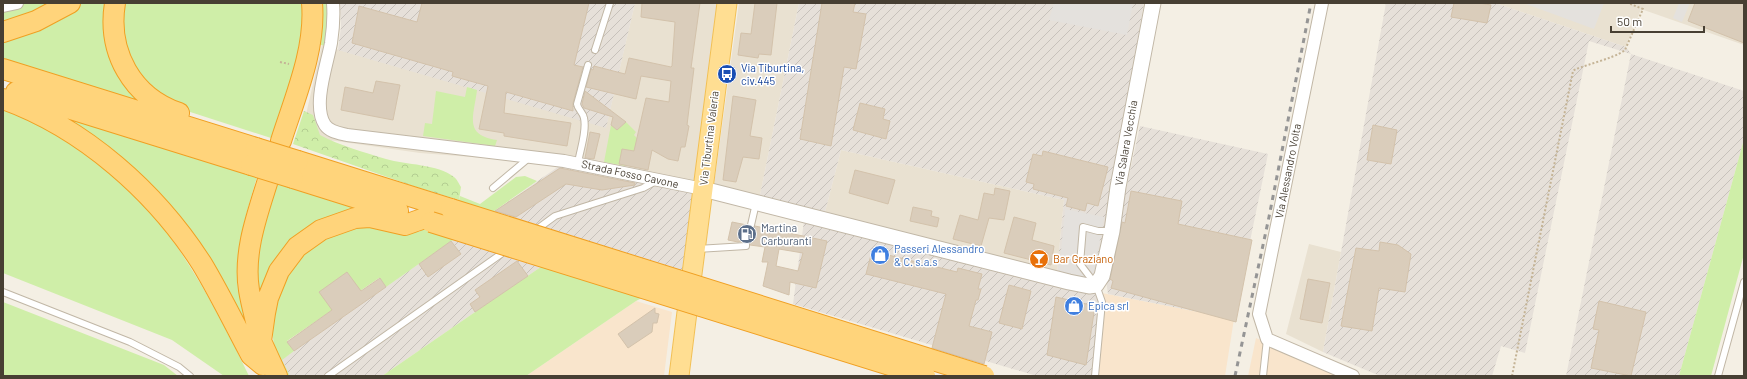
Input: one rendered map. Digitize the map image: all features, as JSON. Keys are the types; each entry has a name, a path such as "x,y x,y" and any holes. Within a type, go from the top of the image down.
{"highway":[{"path":"3,32 36,21 70,3"},
{"path":"115,3 115,38 120,58 131,80 143,92 159,104 198,120 207,133"},
{"path":"281,141 307,55 312,30 312,3"},
{"path":"3,69 207,133 253,157"},
{"path":"3,87 296,170 451,209 984,376"},
{"path":"3,99 32,110 79,137 119,169 149,197 167,217 201,264 251,355 269,372"},
{"path":"296,170 426,220 925,376"},
{"path":"268,180 253,234 248,267 249,290 269,372"},
{"path":"261,341 268,298 279,271 293,252 308,238 322,230 355,218 370,217 405,225 426,220"}],"main road":[{"name":"Via Tiburtina Valeria","path":"692,274 727,3"},
{"path":"679,376 687,312"}],"street":[{"path":"3,6 17,3"},
{"name":"Strada Fosso Cavone","path":"333,3 331,42 320,100 321,116 325,125 331,130 347,135 578,163 703,189 1069,282 1089,286 1097,284"},
{"name":"Via Salara Vecchia","path":"1097,284 1112,232 1122,164 1153,3"},
{"name":"Via Alessandro Volta","path":"1267,339 1259,314 1322,3"},
{"path":"1267,339 1353,376"}],"lane":[{"path":"595,50 610,3"},
{"path":"578,163 585,125 584,117 578,109 577,104 588,65"},
{"path":"493,188 530,157"},
{"path":"540,227 554,216 643,188 659,180"},
{"path":"751,226 756,202"},
{"path":"1095,376 1102,302 1097,284 1080,264 1083,227 1098,231 1112,232"},
{"path":"695,249 746,246 746,244"},
{"path":"328,376 501,254"},
{"path":"1718,376 1744,282"},
{"path":"3,292 130,342 179,367 190,376"},
{"path":"1263,376 1267,339"}],"path":[{"path":"1512,376 1573,71 1576,67 1598,63 1620,54 1625,50 1643,9 1629,3"}],"shaded area":[{"path":"340,3 635,3 606,128 338,50 341,27"},
{"path":"635,3 718,3 696,194 562,164 420,153 301,136 322,45 606,127"},
{"path":"739,3 799,3 760,195 714,185"},
{"path":"799,3 1144,3 1100,270 1089,280 1057,272 1064,200 841,150 825,212 760,195"},
{"path":"1054,3 1133,3 1127,35 1049,20"},
{"path":"1386,3 1495,3 1626,47 1631,54 1589,41 1525,353 1501,346 1492,376 1380,376 1323,352"},
{"path":"1495,3 1744,3 1744,45 1641,9 1626,47"},
{"path":"1523,3 1604,3 1594,29"},
{"path":"1679,3 1690,3 1682,22 1673,18"},
{"path":"1631,54 1744,91 1744,139 1679,376 1566,376"},
{"path":"1140,126 1268,154 1234,319 1108,294 1106,280"},
{"path":"841,150 1064,200 1057,272 825,212"},
{"path":"562,164 696,194 686,275 580,240 382,376 290,376 281,360"},
{"path":"1065,209 1104,217 1094,273 1084,278 1059,272"},
{"path":"804,221 1102,293 1106,306 1091,376 1037,376 793,304"},
{"path":"1309,244 1341,252 1323,352 1286,334"},
{"path":"1102,293 1234,319 1225,376 1091,376 1106,306"},
{"path":"636,301 672,312 664,376 526,376"},
{"path":"1256,338 1343,376 1248,376"}],"green space":[{"path":"27,3 61,3 3,27 3,10"},
{"path":"82,3 109,3 147,104 3,60 3,38 70,10"},
{"path":"120,3 302,3 303,25 295,66 271,138 184,110 161,99 127,58"},
{"path":"318,3 329,3 326,46 316,44"},
{"path":"467,87 477,90 473,116 475,129 479,134 497,140 495,146 423,136 425,123 432,124 436,91 465,97"},
{"path":"3,108 27,117 66,139 82,150 128,187 153,214 181,252 206,292 249,376 224,376 172,340 3,273"},
{"path":"304,111 313,115 320,135 336,142 386,159 431,167 447,173 457,180 461,187 459,200 413,186 293,144"},
{"path":"63,115 257,177 242,233 238,261 238,291 240,292 245,321 241,322 224,288"},
{"path":"626,122 636,132 634,135 649,150 646,154 629,150 625,166 604,162 611,125 617,130"},
{"path":"1744,139 1744,254 1711,376 1679,376"},
{"path":"525,176 537,181 386,287 379,278 287,341 294,351 282,360 290,376 284,376 275,353 271,323 278,288 305,247 368,222 419,232 459,200 460,196 480,204 516,177"},
{"path":"277,183 363,208 314,227 260,297 257,264 262,237"},
{"path":"580,240 686,275 636,301 526,376 382,376"},
{"path":"3,302 164,365 178,376 3,376"}],"building":[{"path":"422,3 589,3 574,65 583,67 573,103 573,111 506,92 504,113 571,123 567,146 504,136 504,133 479,129 488,86 452,76 453,72 352,43 359,6 417,22"},
{"path":"642,3 700,3 691,68 694,68 687,125 689,126 685,147 681,147 678,161 668,159 652,150 648,170 619,164 622,149 634,151 646,98 669,102 671,81 641,76 636,99 586,87 591,69 593,70 594,66 625,74 629,58 672,66 675,22 641,17"},
{"path":"755,3 777,3 771,55 759,54 758,58 738,55 741,33 751,34"},
{"path":"822,3 855,3 853,12 866,14 856,69 844,67 831,146 800,139"},
{"path":"1454,3 1479,3 1491,5 1487,23 1451,17"},
{"path":"1695,3 1744,3 1744,43 1688,21"},
{"path":"376,81 400,85 393,120 341,110 345,87 373,93"},
{"path":"585,91 626,122 617,130 611,125 613,117 584,108 582,104"},
{"path":"733,96 756,100 750,136 762,138 759,159 743,157 736,182 723,180"},
{"path":"860,103 885,109 883,119 890,121 886,139 853,130"},
{"path":"1373,125 1397,130 1391,164 1367,160"},
{"path":"590,132 600,134 594,159 585,158"},
{"path":"1043,151 1108,167 1098,206 1087,203 1085,211 1066,206 1068,198 1033,189 1034,184 1026,182 1033,154 1042,156"},
{"path":"560,168 635,183 635,185 602,190 566,184 516,217 495,211"},
{"path":"855,170 895,180 888,204 849,193"},
{"path":"995,188 1010,191 1004,220 989,218 981,246 953,239 960,215 978,220 984,193 994,195"},
{"path":"1131,191 1182,201 1178,224 1252,240 1236,322 1111,288 1113,281 1110,279 1122,222 1125,223"},
{"path":"913,207 932,211 931,216 939,218 937,227 910,221"},
{"path":"1014,217 1036,223 1032,240 1054,246 1051,265 1004,253"},
{"path":"732,222 747,225 750,229 755,226 827,241 816,288 790,282 789,295 763,286 768,262 762,262 765,247 750,245 746,240 738,242 728,240","holes":["779,249 803,253 798,271 776,266"]},
{"path":"451,241 461,254 428,277 419,264"},
{"path":"1380,242 1398,245 1411,254 1405,292 1379,288 1372,331 1341,326 1356,248 1379,251"},
{"path":"872,251 957,272 958,268 982,274 978,289 981,289 978,300 976,300 969,326 992,332 984,364 932,348 946,294 866,274"},
{"path":"517,261 528,276 475,312 470,304 480,297 475,290"},
{"path":"347,272 361,291 380,278 386,287 294,351 287,342 332,310 319,292"},
{"path":"1308,279 1330,283 1322,323 1300,319"},
{"path":"1009,285 1031,291 1022,329 999,323"},
{"path":"1056,297 1095,306 1086,365 1047,355"},
{"path":"1599,301 1646,312 1631,376 1591,368 1599,330 1593,329"},
{"path":"655,308 655,313 659,314 657,323 653,323 652,332 628,348 618,334"}],"railway":[{"path":"1235,376 1269,217 1311,3"}],"place":[{"name":"Via Tiburtina, civ.445","path":"727,74"},
{"name":"Martina Carburanti","path":"747,234"},
{"name":"Passeri Alessandro & C. s.a.s","path":"880,255"},
{"name":"Bar Graziano","path":"1039,259"},
{"name":"Epica srl","path":"1074,306"}]}
